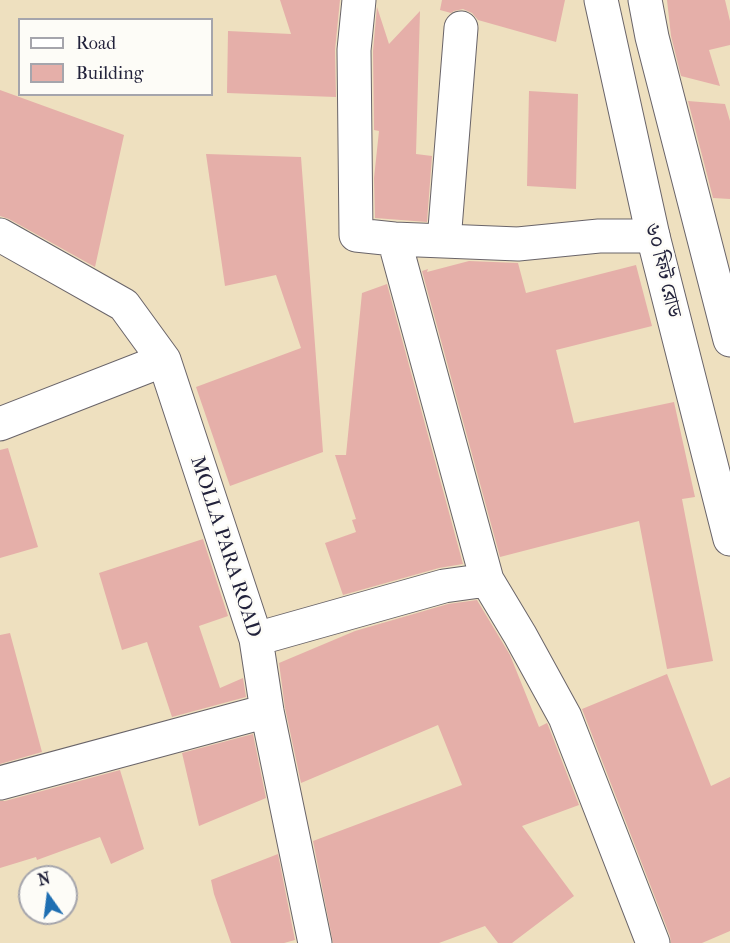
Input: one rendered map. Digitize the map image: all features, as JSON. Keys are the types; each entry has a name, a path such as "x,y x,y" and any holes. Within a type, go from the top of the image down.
{"street":[{"path":"359,0 354,50 356,236 518,244 599,236 653,236"},
{"name":"৬০ ফিট রোড","path":"602,0 653,236 722,476 730,539"},
{"path":"645,0 652,37 730,340"},
{"path":"444,241 460,28"},
{"name":"MOLLA PARA ROAD","path":"0,235 124,305 164,360 256,639 267,711 315,943"},
{"path":"394,239 487,580 565,717 653,943"},
{"path":"0,424 164,360"},
{"path":"256,639 444,586 487,580"},
{"path":"0,783 267,711"}],"building":[{"path":"280,0 340,0 335,50 336,97 227,93 228,31 291,34"},
{"path":"442,0 565,0 556,42 478,20 472,13 463,9 451,13 440,10"},
{"path":"667,0 725,0 730,21 730,45 709,50 720,86 681,76 671,36"},
{"path":"377,7 389,44 420,11 416,154 432,156 427,222 375,218 374,178 379,131 374,130 373,51"},
{"path":"0,90 124,135 95,267 0,216"},
{"path":"529,91 578,94 576,189 527,186"},
{"path":"688,101 725,104 730,121 730,199 713,198"},
{"path":"206,154 301,157 323,452 230,486 196,387 301,348 276,275 225,286"},
{"path":"469,261 518,263 526,293 636,265 652,326 556,350 574,423 674,402 695,497 682,499 713,661 667,669 639,521 500,557 422,271 428,269 427,272"},
{"path":"387,284 463,564 439,568 343,595 325,543 356,532 352,520 356,519 335,455 346,455 362,293"},
{"path":"8,448 38,547 0,558 0,450"},
{"path":"203,539 228,616 199,626 220,688 243,678 246,697 172,717 147,642 122,650 99,573"},
{"path":"477,600 510,655 539,727 547,723 548,725 579,805 522,826 574,896 512,943 498,943 485,926 439,943 333,943 313,841 462,785 438,725 301,783 285,708 279,663 355,631 448,604"},
{"path":"10,633 42,752 0,764 0,635"},
{"path":"667,674 711,786 730,777 730,931 702,943 671,943 582,709"},
{"path":"253,734 266,798 199,826 182,753"},
{"path":"120,770 144,849 111,864 100,837 37,860 36,857 0,868 0,801"},
{"path":"278,854 295,940 284,943 231,943 211,880"}]}
